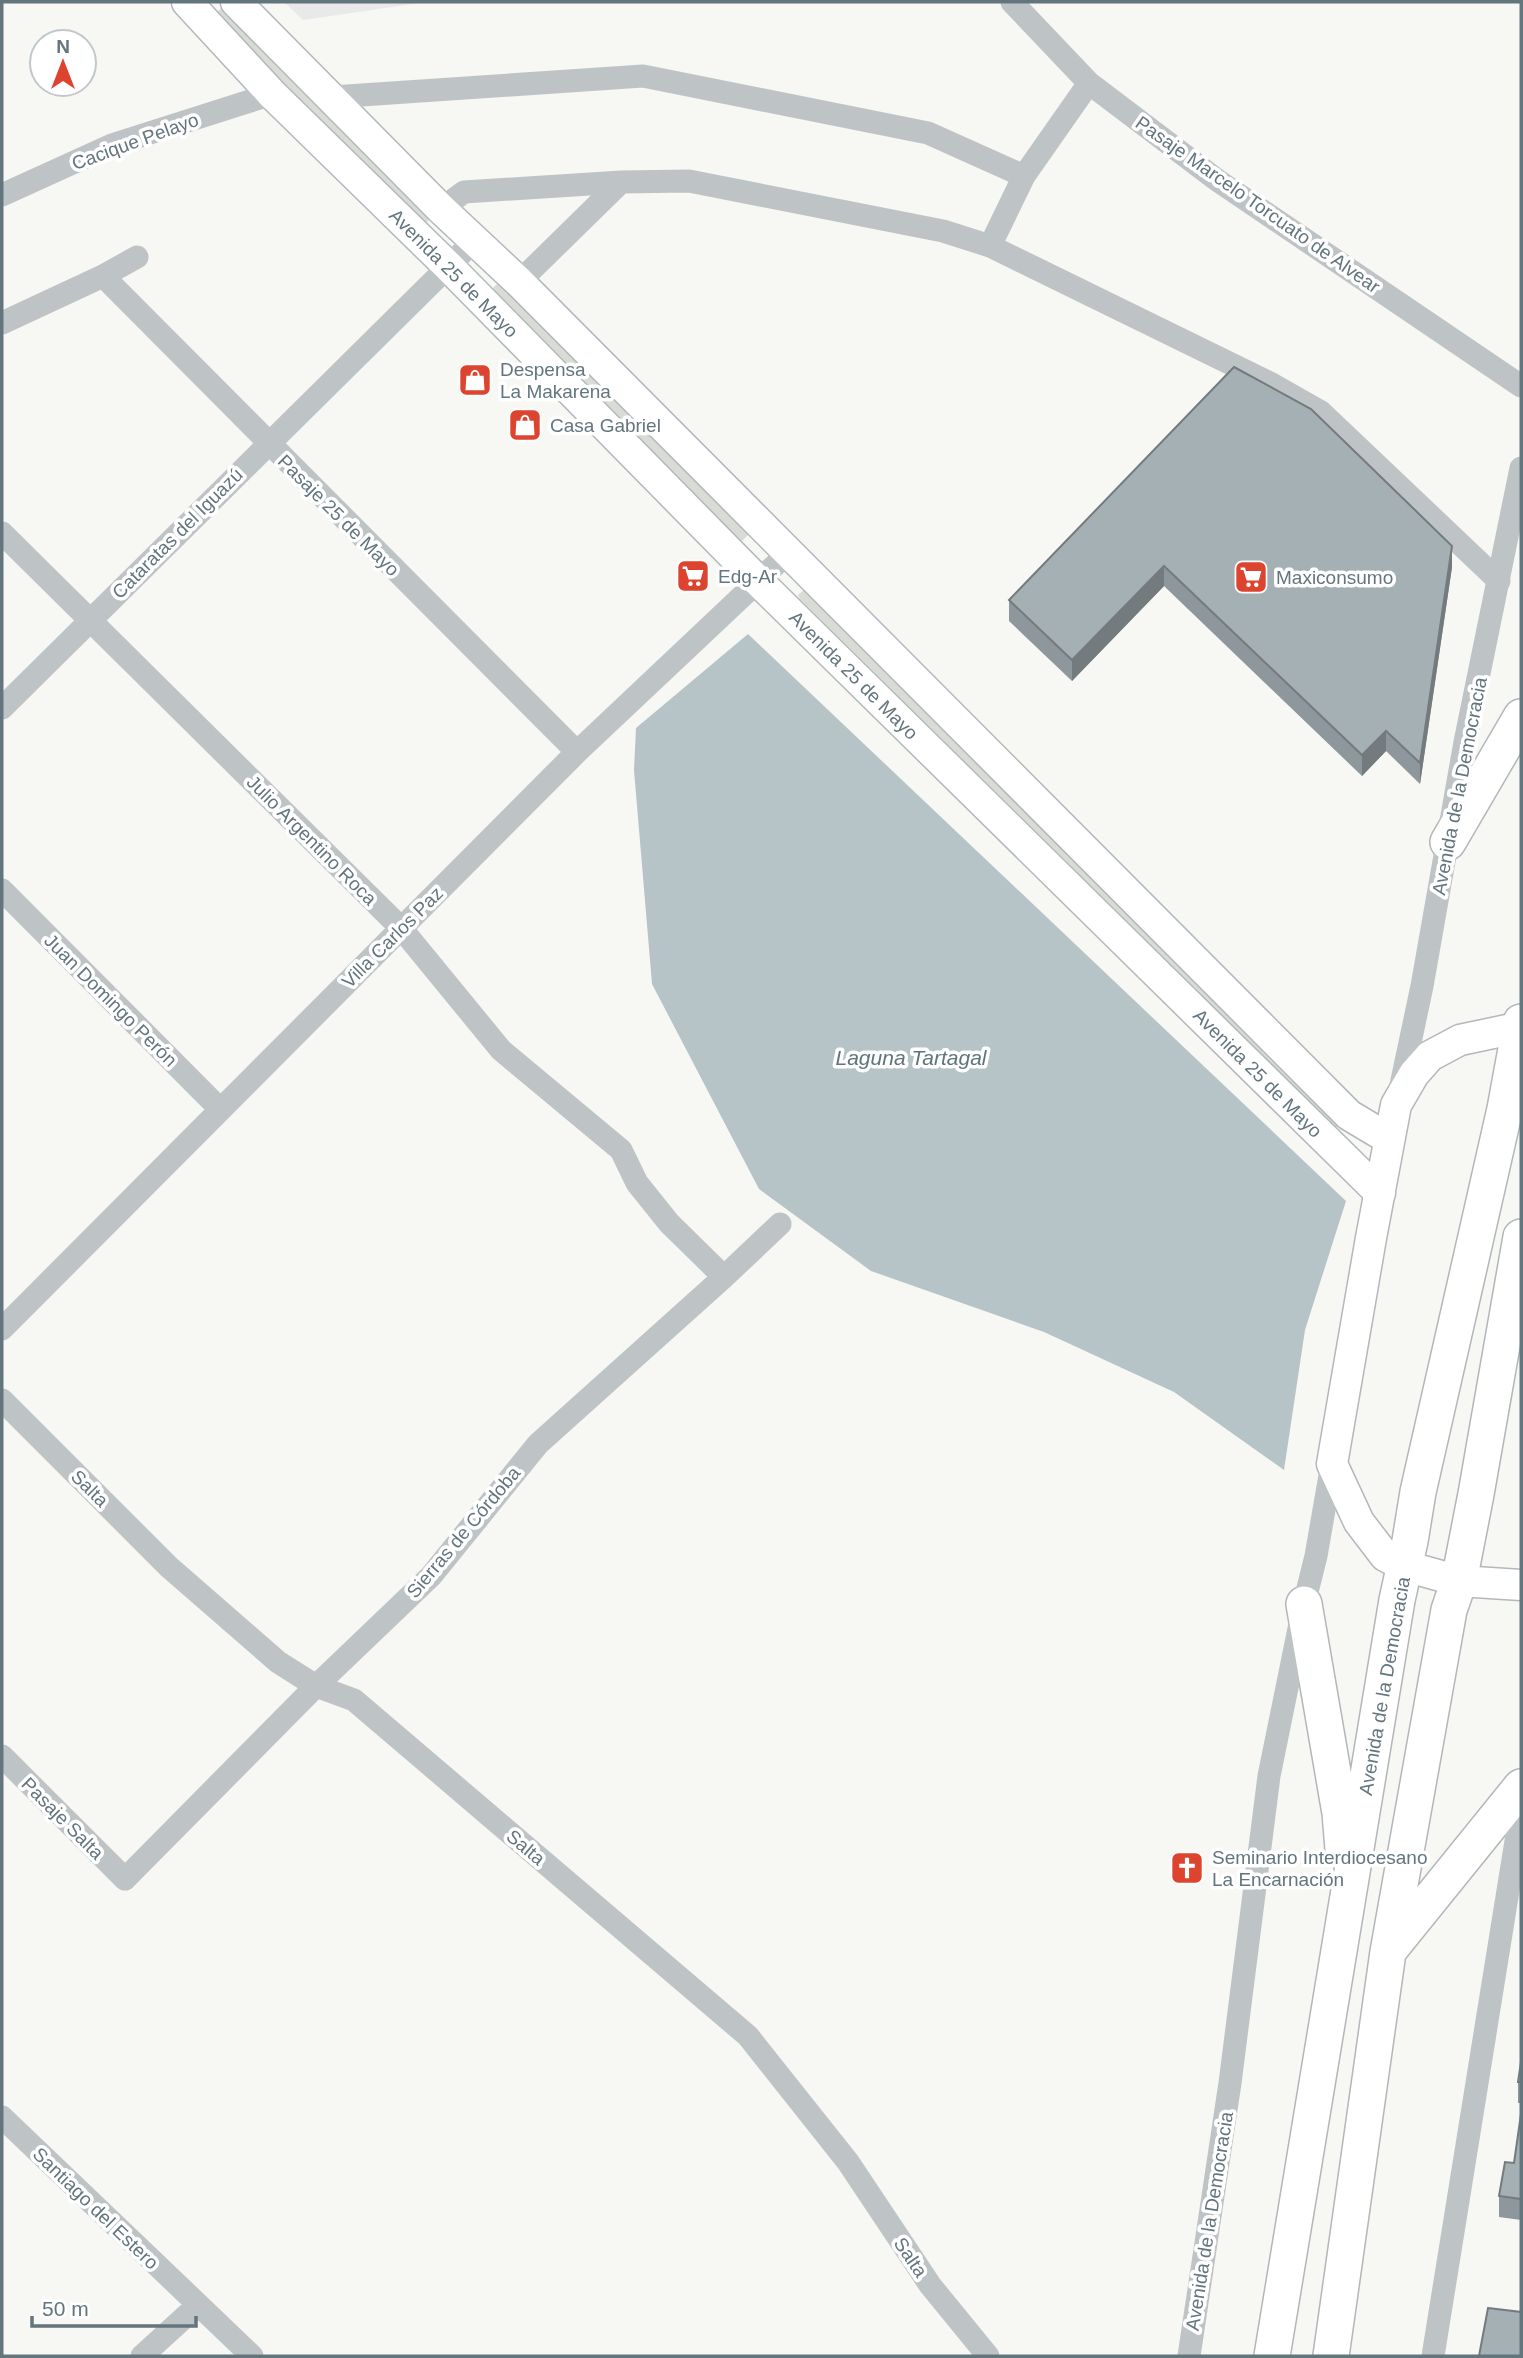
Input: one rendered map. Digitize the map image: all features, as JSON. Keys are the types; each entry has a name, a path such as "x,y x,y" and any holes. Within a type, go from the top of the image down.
{"highway":[{"path":"1448,842 1521,717"},
{"name":"Avenida de la Democracia","path":"1272,2356 1397,1600 1418,1492 1506,1109 1521,1025"},
{"path":"1331,2356 1388,1952 1449,1610 1459,1581 1521,1237"},
{"path":"1304,1604 1340,1813 1348,1892"},
{"path":"1388,1952 1521,1787"}],"main road":[{"name":"Avenida 25 de Mayo","path":"189,2 272,94 449,267 758,581 1380,1193"},
{"name":"Avenida 25 de Mayo","path":"236,2 440,209 519,282 1349,1115 1389,1139"},
{"path":"1521,1025 1460,1040 1430,1056 1414,1074 1396,1105 1332,1464 1359,1522 1385,1556 1405,1566 1459,1581 1521,1585"}],"street":[{"name":"Pasaje Marcelo Torcuato de Alvear","path":"1012,2 1089,83 1217,180 1521,386"},
{"path":"332,97 643,76 928,133 1024,176"},
{"path":"990,246 1024,176 1089,83"},
{"name":"Cacique Pelayo","path":"2,195 112,145 272,94"},
{"path":"440,209 464,192 621,182 689,181 943,231 990,246 1270,383 1321,412 1499,580"},
{"path":"519,282 621,182"},
{"name":"Cataratas del Iguazú","path":"2,708 474,241"},
{"path":"2,323 103,276 137,257"},
{"name":"Pasaje 25 de Mayo","path":"103,276 577,752"},
{"name":"Avenida de la Democracia","path":"1396,1105 1422,986 1465,742 1521,468"},
{"name":"Julio Argentino Roca","path":"2,533 401,928 501,1050 621,1150 638,1183 661,1213 724,1277"},
{"name":"Villa Carlos Paz","path":"2,1329 577,752 789,552"},
{"name":"Juan Domingo Perón","path":"2,890 220,1109"},
{"name":"Sierras de Córdoba","path":"125,1880 316,1686 431,1576 538,1444 779,1224"},
{"name":"Salta","path":"2,1400 169,1567 278,1662 316,1686 354,1700 748,2036 848,2162 930,2285 988,2356"},
{"name":"Avenida de la Democracia","path":"1189,2356 1230,2083 1269,1776 1316,1556 1332,1464"},
{"name":"Pasaje Salta","path":"2,1756 125,1880"},
{"path":"1433,2356 1521,1810"},
{"name":"Santiago del Estero","path":"2,2118 251,2356"},
{"path":"142,2356 198,2305"}],"shaded area":[{"path":"284,2 427,2 303,20"},
{"path":"223,6 432,217 422,227 214,16"},
{"path":"499,282 749,534 739,544 489,292"},
{"path":"805,589 1342,1128 1336,1127 800,599 798,595"}],"water":[{"name":"Laguna Tartagal","path":"748,634 1346,1201 1305,1330 1284,1470 1174,1392 1044,1332 871,1271 759,1189 652,984 634,770 636,728"}],"building":[{"name":"Maxiconsumo","path":"1234,367 1311,409 1452,546 1420,763 1386,731 1362,755 1164,566 1072,660 1009,600"},
{"path":"1521,2114 1521,2199 1499,2196 1505,2162 1514,2163"},
{"path":"1488,2308 1521,2312 1521,2356 1479,2356"}],"place":[{"name":"Despensa La Makarena","path":"475,380"},
{"name":"Casa Gabriel","path":"525,425"},
{"name":"Edg-Ar","path":"693,576"},
{"name":"Maxiconsumo","path":"1251,577"},
{"name":"Seminario Interdiocesano La Encarnación","path":"1187,1868"}]}
